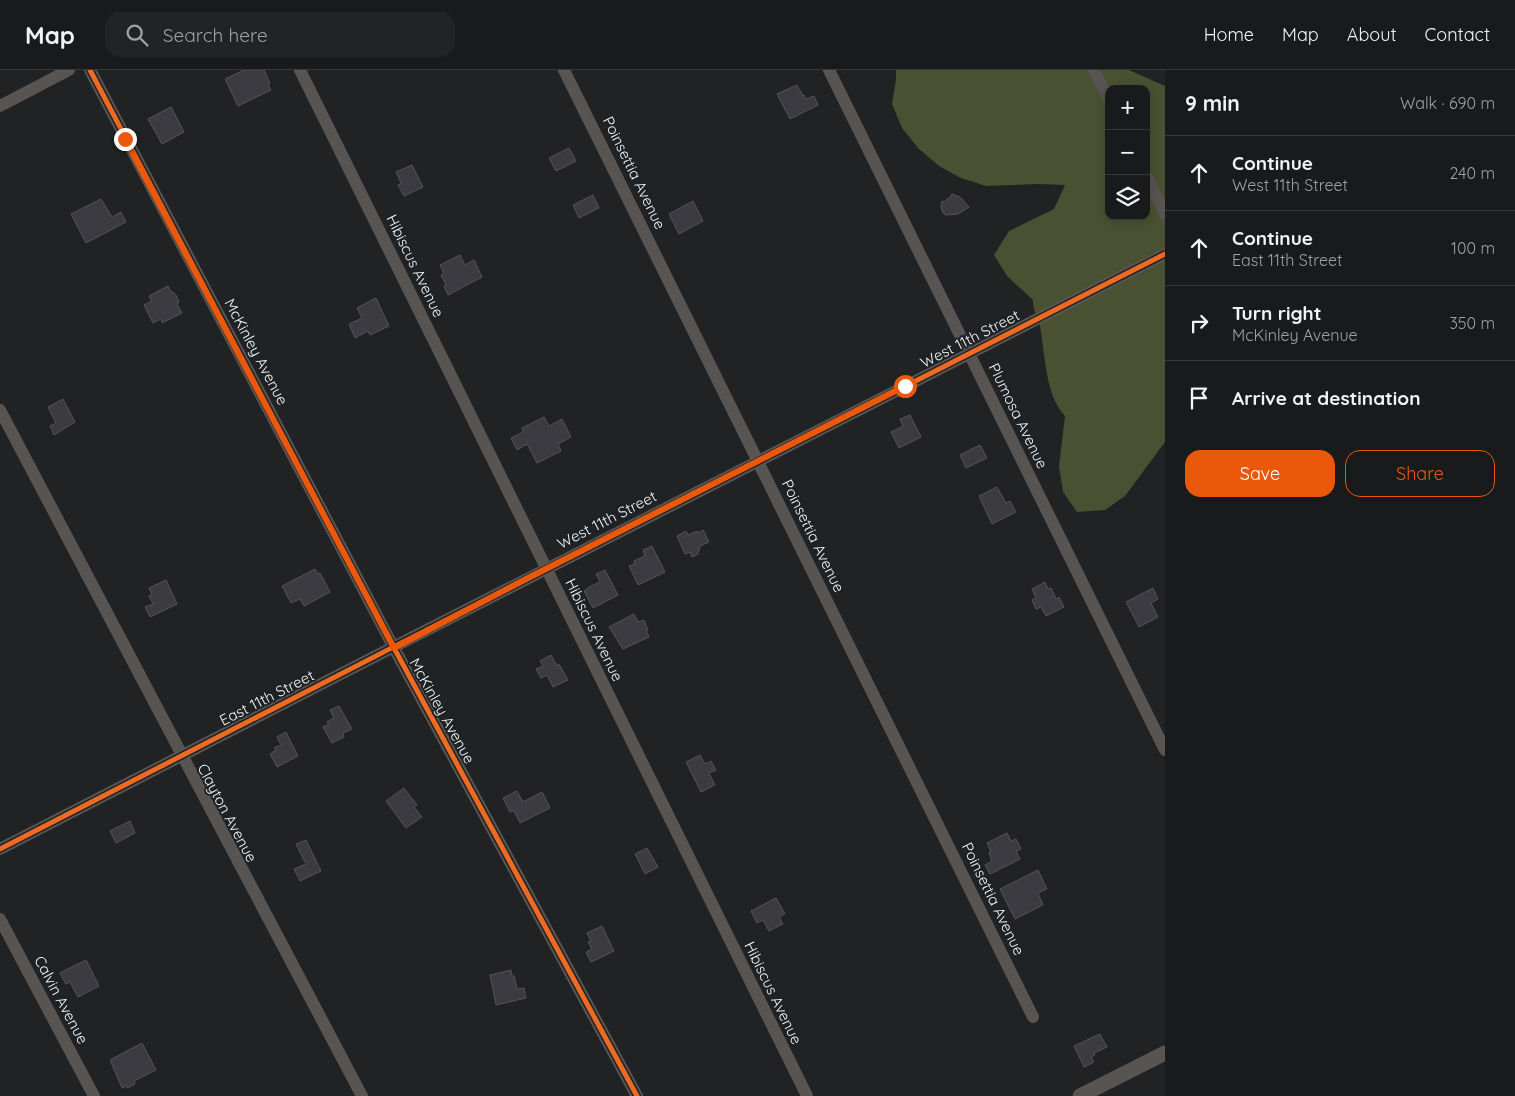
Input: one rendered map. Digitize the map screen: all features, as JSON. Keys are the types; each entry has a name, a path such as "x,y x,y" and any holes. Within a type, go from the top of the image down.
{"street":[{"path":"0,106 69,70"},
{"name":"McKinley Avenue","path":"90,70 394,648 637,1096"},
{"name":"Hibiscus Avenue","path":"300,70 806,1096"},
{"name":"Poinsettia Avenue","path":"564,70 1033,1017"},
{"name":"Plumosa Avenue","path":"829,70 1165,750"},
{"path":"1094,70 1105,92"},
{"path":"1150,184 1165,214"},
{"name":"West 11th Street","path":"546,570 1165,254"},
{"name":"Clayton Avenue","path":"0,410 362,1096"},
{"name":"East 11th Street","path":"0,850 546,570"},
{"name":"Calvin Avenue","path":"0,919 94,1096"},
{"path":"1080,1096 1165,1053"}],"green space":[{"path":"896,70 1129,70 1165,86 1165,442 1125,496 1105,510 1077,512 1063,492 1059,466 1065,416 1053,397 1040,326 1034,310 1033,300 1007,276 994,255 1009,231 1054,209 1065,185 986,186 961,178 939,166 918,148 902,128 892,104"}],"building":[{"path":"244,70 264,70 271,90 238,106 225,79"},
{"path":"797,85 806,99 814,96 818,105 790,119 777,94"},
{"path":"171,107 184,132 162,144 148,119"},
{"path":"569,148 576,161 556,171 549,158"},
{"path":"412,165 423,187 404,196 398,185 401,183 396,172"},
{"path":"952,194 960,197 969,207 958,214 946,215 941,207 942,201 945,202"},
{"path":"593,195 599,208 579,218 573,205"},
{"path":"101,199 112,217 121,212 126,222 86,243 71,214"},
{"path":"693,201 703,221 679,234 669,214"},
{"path":"460,255 465,265 474,260 482,277 448,295 441,275 444,274 440,265"},
{"path":"168,286 171,292 176,295 179,302 177,304 182,313 162,323 161,319 153,323 144,305 152,301 149,296"},
{"path":"376,298 389,326 370,335 368,331 355,338 349,324 362,318 357,308"},
{"path":"63,399 75,422 54,435 50,426 56,423 48,407"},
{"path":"910,415 921,437 899,448 891,432 903,426 900,419"},
{"path":"544,417 549,426 562,419 571,437 558,444 561,451 537,463 527,444 517,450 511,438 523,432 522,428"},
{"path":"980,445 987,458 966,468 960,455"},
{"path":"997,487 1006,503 1010,501 1016,512 992,524 979,496"},
{"path":"703,530 709,542 700,546 698,554 692,557 690,552 685,554 677,536 686,531 688,535"},
{"path":"652,546 665,572 638,585 629,566 635,564 634,561 645,556 643,550"},
{"path":"315,569 318,574 320,573 330,592 304,606 300,599 291,603 282,586"},
{"path":"605,570 618,595 593,608 584,591 600,582 596,574"},
{"path":"166,580 177,604 150,617 145,607 153,604 149,596 152,595 149,588"},
{"path":"1045,582 1048,589 1051,588 1056,599 1059,597 1064,607 1046,616 1041,607 1036,609 1032,600 1036,598 1032,589"},
{"path":"1153,588 1158,599 1151,603 1158,617 1139,627 1126,602"},
{"path":"634,614 638,622 644,620 649,637 623,649 609,627"},
{"path":"551,655 557,666 559,664 568,680 553,687 547,675 541,678 536,669 543,666 540,661"},
{"path":"339,706 352,729 343,733 344,737 332,743 323,727 334,718 330,710"},
{"path":"286,732 298,756 277,767 270,754 276,750 274,748 281,745 277,737"},
{"path":"700,755 705,764 711,761 716,770 709,773 715,785 701,792 686,762"},
{"path":"404,788 417,805 414,807 422,817 406,828 386,801"},
{"path":"517,791 523,802 542,792 550,808 520,823 514,811 510,812 503,798"},
{"path":"130,821 135,833 116,843 110,831"},
{"path":"1007,833 1011,841 1016,839 1021,849 1016,851 1020,859 990,874 985,865 992,861 987,843"},
{"path":"306,840 321,871 300,881 294,869 306,864 296,844"},
{"path":"647,848 658,867 645,874 635,854"},
{"path":"1038,870 1047,889 1038,893 1043,905 1015,919 1000,889"},
{"path":"776,898 785,914 779,917 783,924 769,931 763,920 757,923 751,911"},
{"path":"602,926 614,951 591,962 586,952 592,949 588,942 591,941 587,933"},
{"path":"86,960 99,986 78,997 70,982 66,984 60,973"},
{"path":"511,970 517,989 524,988 526,998 496,1005 490,975"},
{"path":"1100,1034 1107,1047 1094,1053 1095,1055 1091,1057 1094,1062 1084,1067 1074,1046"},
{"path":"142,1043 156,1070 134,1081 135,1084 122,1088 110,1060"}],"cycle path":[{"path":"90,70 394,648 637,1096"},
{"path":"0,849 727,476 1165,254"}],"route":[{"path":"125,139 394,648 905,386"}]}
